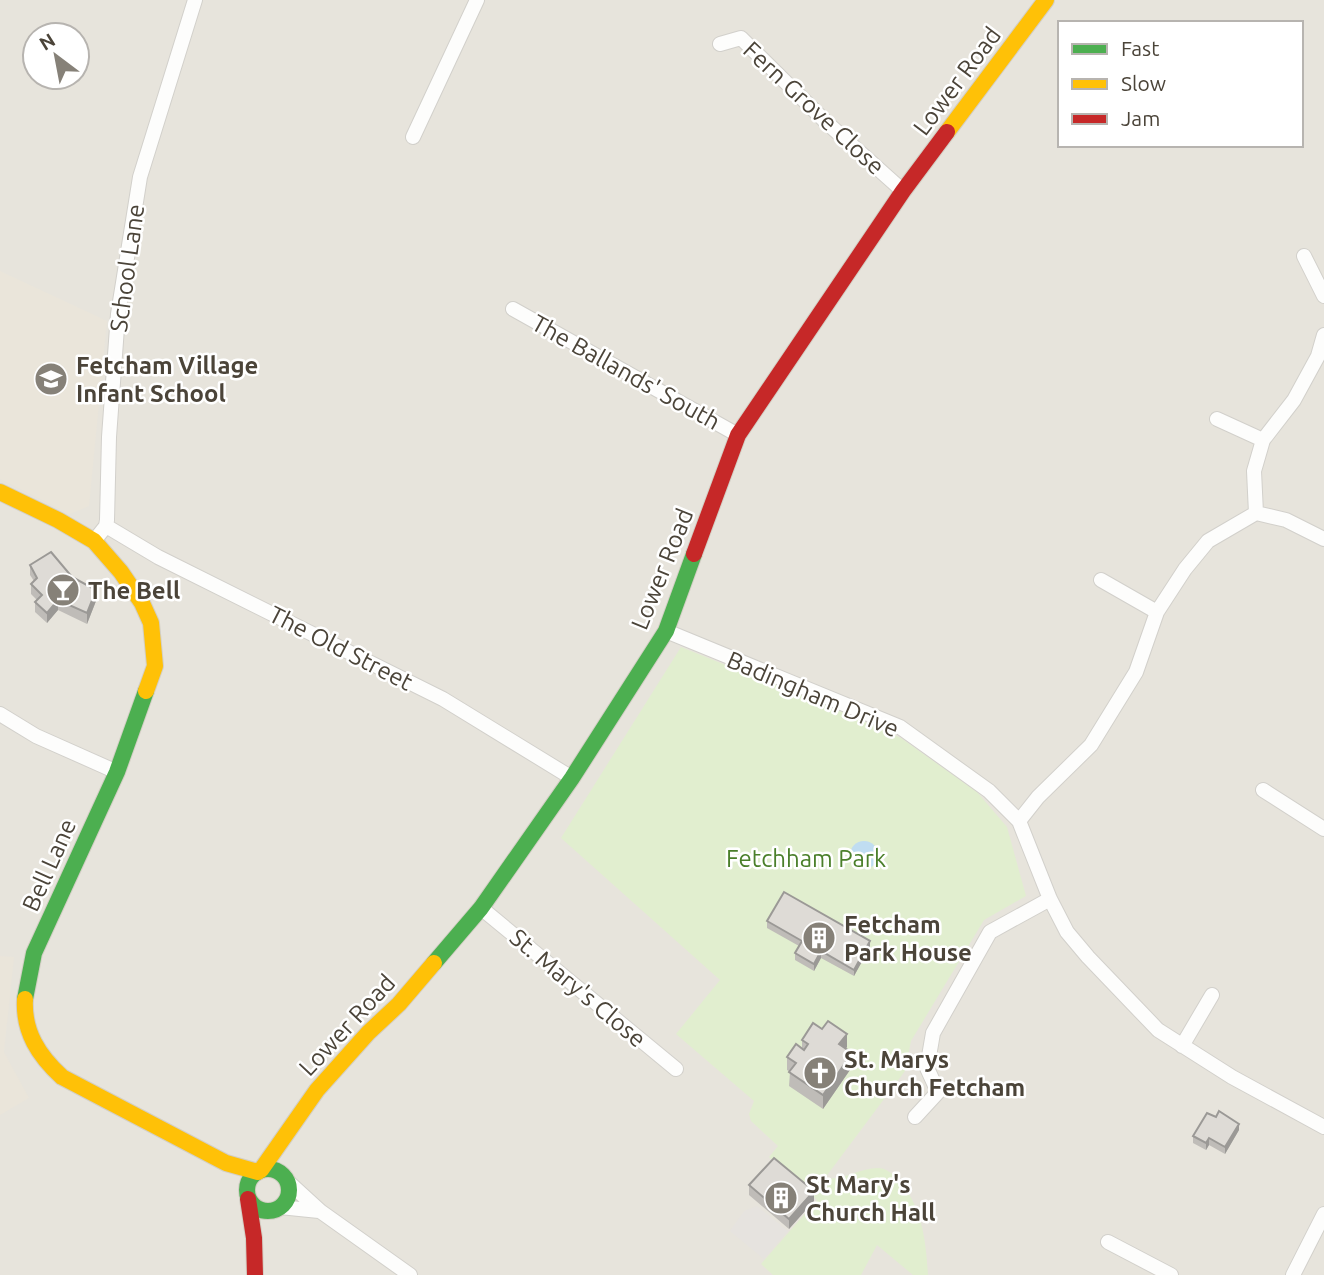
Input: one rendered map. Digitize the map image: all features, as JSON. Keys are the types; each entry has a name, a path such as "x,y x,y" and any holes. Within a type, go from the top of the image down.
{"street":[{"name":"School Lane","path":"106,526 118,314 140,177 195,0"},
{"path":"413,137 477,0"},
{"name":"Lower Road","path":"248,1195 249,1180 260,1171 339,1064 399,1004 481,908 572,778 666,631 738,435 903,191 1046,0"},
{"name":"Fern Grove Close","path":"720,44 740,38 826,122 903,191"},
{"path":"1304,256 1324,296"},
{"name":"The Ballands' South","path":"513,309 738,435"},
{"path":"1256,513 1254,471 1262,440 1294,400 1318,356 1324,335"},
{"path":"1217,419 1262,440"},
{"name":"Bell Lane","path":"0,492 94,541 121,572 142,603 151,623 154,646 155,666 117,772 34,953 25,991 26,1028 31,1042 46,1064 62,1077 226,1163 260,1171"},
{"path":"1018,821 1038,797 1091,745 1136,672 1157,612 1185,569 1208,541 1256,513 1286,520 1324,539"},
{"path":"94,541 106,526"},
{"name":"The Old Street","path":"106,526 158,557 443,699 572,778"},
{"path":"1101,580 1157,612"},
{"name":"Badingham Drive","path":"666,631 900,727 989,791 1018,821 1050,899 1067,932 1158,1030 1324,1128"},
{"path":"0,714 36,736 117,772"},
{"path":"1263,790 1324,829"},
{"path":"915,1117 938,1092 927,1068 933,1033 990,932 1050,899"},
{"name":"St. Mary's Close","path":"481,908 676,1069"},
{"path":"1182,1046 1212,995"},
{"path":"256,1269 265,1230 285,1202 289,1191 282,1158 287,1131"},
{"name":"Bell Lane","path":"226,1163 248,1195"},
{"path":"260,1171 274,1170 320,1211 411,1275"},
{"path":"248,1195 258,1209 320,1211"},
{"path":"248,1195 256,1269"},
{"path":"1293,1275 1324,1214"},
{"path":"1108,1242 1171,1275"}],"shaded area":[{"path":"0,0 1324,0 1324,1275 0,1275"},
{"name":"Fetcham Village Infant School","path":"0,271 107,321 89,506 70,514 0,479"},
{"path":"0,956 14,957 4,1052 29,1098 0,1115"},
{"path":"757,1206 788,1231 764,1259 730,1231 744,1211"}],"green space":[{"name":"Fetchham Park","path":"681,647 901,738 977,792 1007,827 1026,896 984,920 911,1041 905,1071 825,1178 838,1178 878,1168 895,1176 917,1211 924,1236 928,1275 913,1275 877,1245 861,1275 773,1275 761,1264 817,1200 769,1157 778,1146 751,1121 749,1114 754,1101 676,1034 720,980 561,838"}],"water":[{"path":"864,841 874,845 878,855 874,865 864,869 854,865 850,855 854,845"}],"building":[{"path":"51,552 72,577 96,590 87,613 58,600 47,613 35,602 42,595 31,584 37,578 30,565"},
{"name":"Fetcham Park House","path":"784,892 870,941 854,970 821,951 814,964 795,953 802,941 767,921"},
{"name":"St. Marys Church Fetcham","path":"828,1021 847,1034 839,1044 852,1053 823,1095 789,1072 796,1063 787,1057 796,1044 804,1050 808,1044 802,1040 813,1023 822,1029"},
{"path":"1219,1111 1239,1124 1225,1147 1209,1138 1206,1143 1193,1136 1207,1113 1216,1117"},
{"name":"St Mary's Church Hall","path":"774,1158 814,1191 789,1219 749,1185"}],"traffic: fast":[{"path":"434,963 481,908 572,778 666,631 694,554"},
{"path":"25,999 34,953 117,772 146,691"},
{"path":"268,1169 283,1175 289,1190 283,1205 268,1211 253,1205 247,1190 253,1175 268,1169"}],"traffic: slow":[{"path":"947,132 1046,0"},
{"path":"0,492 94,541 121,572 142,603 151,623 155,666 146,691"},
{"path":"261,1170 317,1090 434,963"},
{"path":"25,999 27,1022 34,1042 46,1061 62,1077 226,1163 258,1172"}],"traffic: jam":[{"path":"694,554 738,435 903,191 947,132"},
{"path":"248,1199 254,1238 255,1275"}],"place":[{"name":"Fetcham Village Infant School","path":"51,379"},
{"name":"The Bell","path":"63,590"},
{"name":"Fetcham Park House","path":"819,938"},
{"name":"St. Marys Church Fetcham","path":"820,1073"},
{"name":"St Mary's Church Hall","path":"781,1198"}]}
